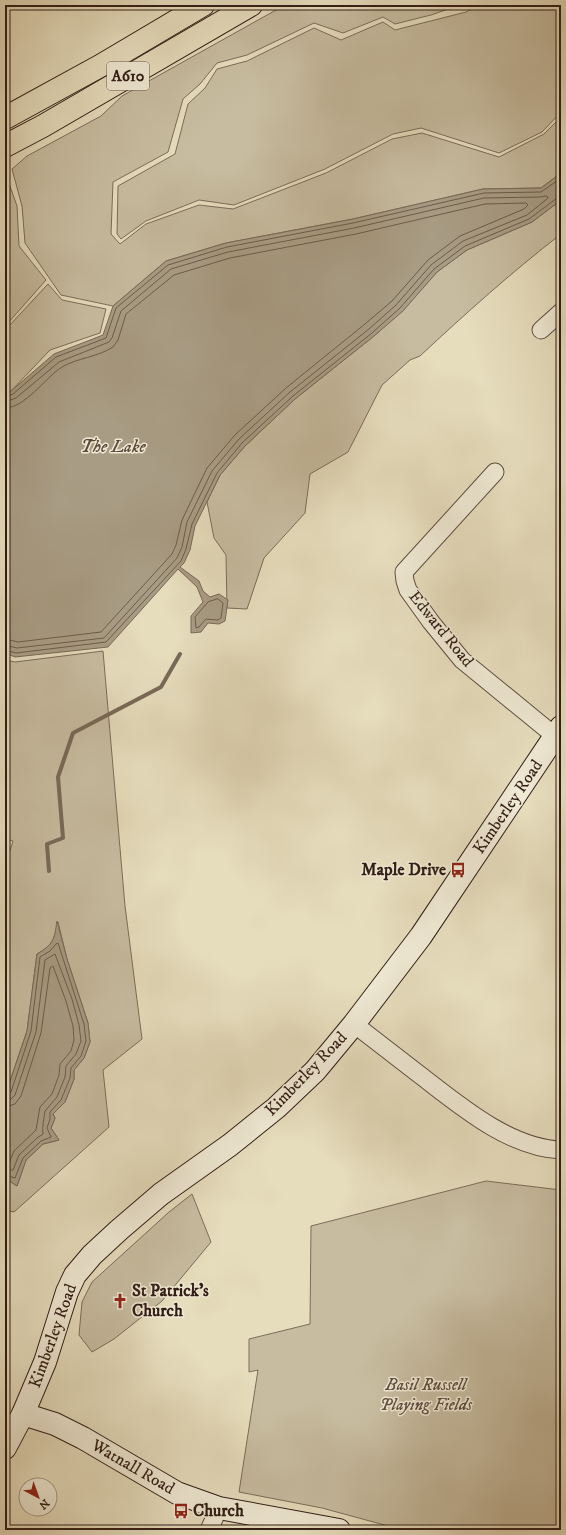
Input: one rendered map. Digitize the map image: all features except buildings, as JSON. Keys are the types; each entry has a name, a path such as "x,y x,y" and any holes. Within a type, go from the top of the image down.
{"highway":[{"name":"A610","path":"5,118 203,5"},
{"name":"A610","path":"5,146 43,126 251,5"}],"street":[{"path":"541,330 561,312"},
{"name":"Edward Road","path":"495,472 404,572 405,581 408,590 431,622 462,660 558,732"},
{"name":"Kimberley Road","path":"5,1448 24,1414 45,1362 67,1292 75,1275 92,1254 161,1194 230,1145 276,1108 315,1070 354,1024 421,936 558,732"},
{"path":"354,1024 449,1097 493,1127 525,1142 561,1150"},
{"name":"Watnall Road","path":"24,1414 55,1424 83,1438 177,1493 219,1508 339,1530"},
{"path":"209,1530 219,1508"}],"green space":[{"path":"285,5 460,5 431,15 395,24 383,17 343,33 314,23 247,55 217,63 200,84 183,99 168,152 113,182 111,234 120,244 146,224 199,205 233,209 326,173 392,139 422,133 499,157 544,134 561,117 561,173 541,188 483,189 353,219 226,243 166,261 113,306 61,295 25,243 22,206 12,169 27,156 101,116 122,96"},
{"path":"480,5 561,5 561,112 542,132 499,153 421,128 393,134 325,169 234,205 199,200 146,221 121,239 117,234 118,186 175,154 188,104 205,88 217,69 247,61 314,28 341,40 383,22 395,30 466,12"},
{"path":"6,175 17,206 19,246 46,280 8,323 5,323"},
{"path":"561,200 561,234 489,293 420,356 410,360 382,385 348,452 310,474 305,513 264,558 247,609 227,608 226,555 214,538 207,502 220,475 245,446 295,399 374,336 402,311 437,272 467,250 532,222"},
{"path":"48,284 62,300 106,309 100,333 50,350 11,391 5,393 5,328 8,327"},
{"path":"103,651 125,906 142,1039 103,1070 109,1127 14,1212 5,1210 5,1178 17,1186 26,1160 43,1144 59,1140 51,1128 55,1118 53,1114 65,1102 74,1079 74,1070 84,1058 90,1042 88,1023 67,959 58,922 50,945 37,954 27,1031 5,1096 5,867 13,841 5,839 5,660 15,662"},
{"name":"Basil Russell Playing Fields","path":"486,1181 561,1190 561,1530 403,1530 322,1508 239,1492 258,1370 249,1372 249,1339 310,1324 311,1226"},
{"path":"192,1194 211,1242 162,1301 114,1339 92,1352 79,1335 82,1302 92,1282 169,1212"}],"water":[{"name":"The Lake","path":"561,173 561,200 532,222 467,250 437,272 403,311 295,399 245,446 220,475 195,526 190,550 184,563 180,567 199,581 203,591 210,597 219,594 228,600 225,621 219,624 208,623 201,632 191,633 191,616 203,602 197,587 178,569 108,647 15,657 5,653 5,394 11,391 54,354 103,335 113,306 166,261 226,243 353,219 483,189 541,188"},
{"path":"57,921 67,959 88,1023 90,1042 84,1058 74,1070 74,1079 65,1102 53,1114 55,1118 51,1128 59,1140 43,1144 26,1160 17,1186 5,1178 5,1096 27,1031 37,954 47,947 52,941"}],"waterway":[{"path":"49,871 47,844 63,838 58,777 73,733 161,687 180,654"}],"place":[{"name":"Maple Drive","path":"458,870"},
{"name":"St Patrick's Church","path":"120,1301"},
{"name":"Church","path":"181,1511"}]}
